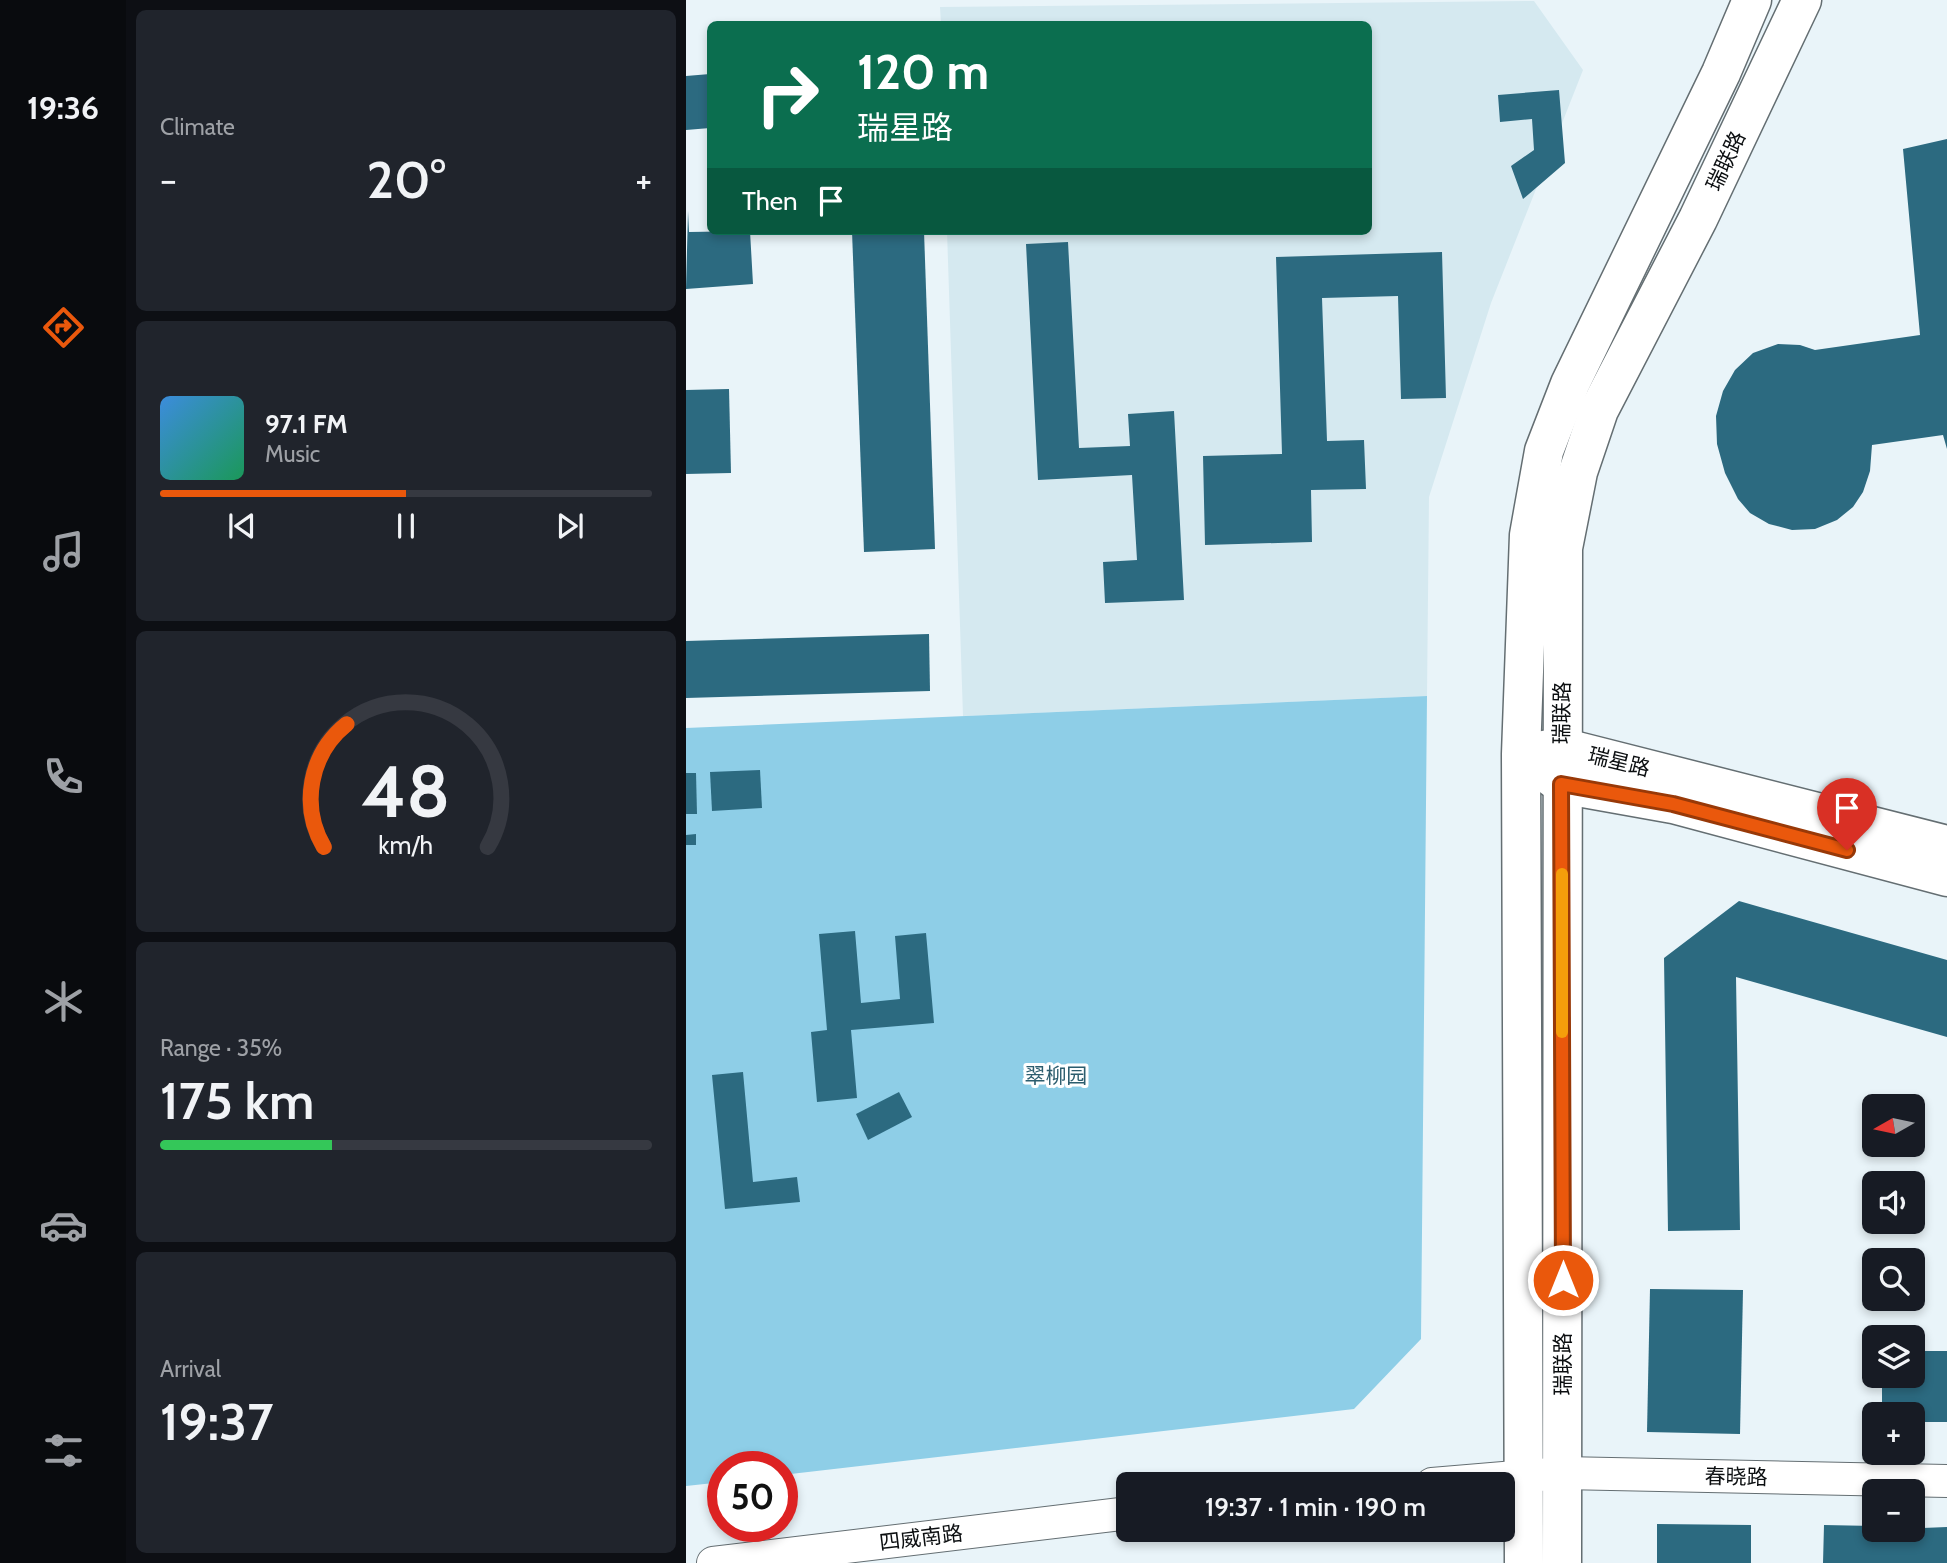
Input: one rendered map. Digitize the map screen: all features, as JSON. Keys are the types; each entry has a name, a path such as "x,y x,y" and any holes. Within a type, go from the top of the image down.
{"main road":[{"name":"瑞联路","path":"1524,1563 1521,754 1529,535 1544,451 1570,384 1721,73 1752,0"},
{"name":"瑞联路","path":"1562,1563 1563,548 1578,472 1599,410 1698,219 1802,0"},
{"name":"瑞星路","path":"1521,754 1673,804 1947,877"},
{"name":"瑞星路","path":"1561,766 1947,845"}],"street":[{"name":"春晓路","path":"1524,1475 1563,1473 1947,1481"},
{"path":"1515,1476 1524,1475"},
{"name":"四威南路","path":"713,1563 1116,1515"}],"shaded area":[{"path":"1534,1 1583,70 1491,303 1429,497 1427,696 963,716 947,235 1372,235 1372,21 941,21 940,7"}],"green space":[{"name":"翠柳园","path":"1427,696 1421,1339 1354,1409 798,1473 798,1451 707,1451 707,1484 686,1486 686,728"}],"building":[{"path":"707,74 707,128 686,130 686,76"},
{"path":"1559,90 1565,163 1523,199 1511,166 1534,150 1532,119 1500,122 1498,95"},
{"path":"1947,139 1947,449 1943,435 1872,445 1870,471 1863,492 1853,507 1837,520 1815,529 1792,530 1769,524 1750,513 1738,499 1725,473 1717,444 1716,416 1723,391 1735,370 1753,353 1778,344 1800,345 1815,350 1920,335 1903,149"},
{"path":"688,211 689,232 707,232 707,235 750,235 753,284 686,289"},
{"path":"852,235 924,235 935,549 864,552"},
{"path":"1068,242 1079,448 1130,446 1128,414 1174,411 1184,600 1105,603 1103,562 1137,560 1132,475 1038,480 1026,244"},
{"path":"1442,252 1446,398 1401,399 1398,296 1322,298 1327,441 1364,440 1366,489 1311,490 1312,542 1205,545 1203,456 1282,454 1276,257"},
{"path":"729,389 731,473 686,474 686,390"},
{"path":"929,634 930,691 686,698 686,641"},
{"path":"760,770 762,808 712,811 710,772"},
{"path":"686,773 696,773 697,814 686,814"},
{"path":"696,834 696,845 686,845 686,835"},
{"path":"1739,901 1947,960 1947,1037 1736,977 1740,1230 1668,1231 1664,958"},
{"path":"855,931 861,1003 900,999 895,936 926,933 934,1023 851,1030 857,1098 817,1102 811,1032 827,1030 819,934"},
{"path":"743,1072 753,1182 797,1177 800,1202 725,1209 712,1075"},
{"path":"899,1092 912,1117 868,1140 856,1114"},
{"path":"1650,1289 1743,1290 1740,1434 1647,1432"},
{"path":"1925,1351 1947,1351 1947,1422 1925,1422 1925,1402 1882,1402 1882,1388 1925,1388"},
{"path":"1657,1524 1751,1525 1751,1563 1657,1563"},
{"path":"1824,1525 1862,1526 1862,1542 1925,1542 1925,1528 1947,1527 1947,1563 1823,1563"}],"slow traffic":[{"path":"1562,874 1562,1032"}],"route":[{"path":"1563,1280 1561,784 1673,804 1847,850"}]}
